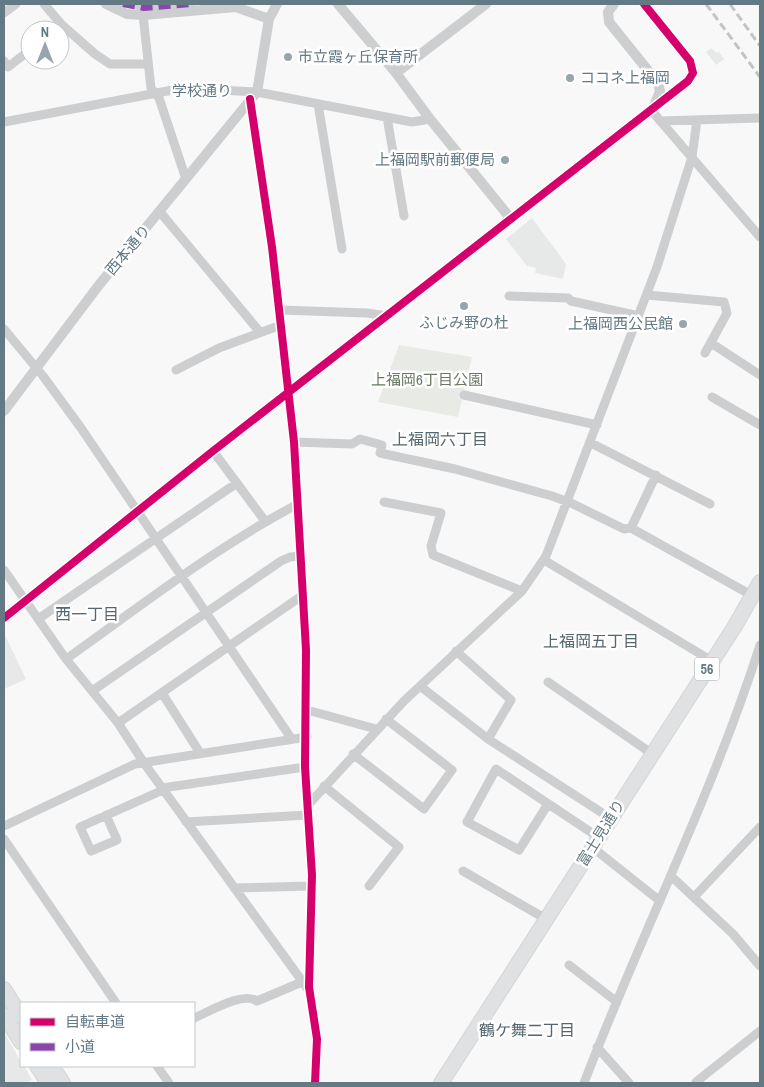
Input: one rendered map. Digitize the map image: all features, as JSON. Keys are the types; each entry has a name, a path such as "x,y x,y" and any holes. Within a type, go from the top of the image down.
{"main road":[{"name":"富士見通り","path":"445,1082 610,818 753,596 760,582"},
{"path":"4,989 20,1014"},
{"path":"4,1014 20,1040"},
{"path":"38,1067 48,1083"},
{"path":"53,1067 63,1083"}],"street":[{"path":"4,14 16,4"},
{"path":"46,4 55,20"},
{"path":"106,4 128,14 144,9 193,4"},
{"path":"123,4 144,9 236,8 270,19"},
{"path":"277,4 270,19 254,96 290,393 298,504 307,710 305,768 311,886 310,992 316,1039 315,1083"},
{"path":"338,4 396,73 430,119 511,219"},
{"path":"396,73 486,4"},
{"path":"614,4 608,12 609,22 658,83 668,88 681,87"},
{"path":"4,618 213,451 290,393 688,81 693,73 690,61 644,4"},
{"path":"144,9 148,64 153,93 159,98 186,178"},
{"path":"70,36 110,64 148,64"},
{"path":"4,61 8,68 20,58"},
{"path":"651,110 659,97 658,83"},
{"name":"学校通り","path":"4,121 103,105 183,88 318,104 412,122 430,119"},
{"name":"西本通り","path":"4,411 99,285 254,96"},
{"path":"318,104 342,249"},
{"path":"651,110 760,237"},
{"path":"387,116 404,216"},
{"path":"660,121 760,118"},
{"path":"308,805 386,719 456,651 522,591 544,560 598,426 647,295 692,157 697,120"},
{"path":"160,212 259,331"},
{"path":"647,295 724,302 727,313 705,353"},
{"path":"509,296 568,298 571,301 639,316"},
{"path":"280,310 367,313 387,316"},
{"path":"176,370 219,348 259,331 281,325"},
{"path":"4,329 36,368 138,512 292,738"},
{"path":"711,343 760,375"},
{"path":"464,395 598,426"},
{"path":"712,397 760,425"},
{"path":"294,442 352,444 360,439 382,445 380,453 455,469 568,501 624,529 631,528 753,596"},
{"path":"590,443 710,504"},
{"path":"213,451 265,521"},
{"path":"631,528 656,475"},
{"path":"38,619 237,483"},
{"path":"384,502 441,513 431,546 433,555 522,591"},
{"path":"66,659 182,576 265,521 298,504"},
{"path":"92,691 281,561 290,557 300,556"},
{"path":"544,560 712,661"},
{"path":"4,570 66,659 118,723 162,789 310,992"},
{"path":"118,723 303,595"},
{"path":"584,1083 744,697 760,646"},
{"path":"456,651 511,700 488,739"},
{"path":"548,682 651,754"},
{"path":"420,686 488,739 610,818"},
{"path":"162,693 200,753"},
{"path":"307,710 376,729"},
{"path":"353,754 424,809 452,770 386,719"},
{"path":"4,826 135,764 307,737"},
{"path":"106,815 117,840 91,851 80,827 162,789 305,768"},
{"path":"548,804 519,850 467,822 496,769 548,804 595,842 660,901"},
{"path":"324,786 399,846 368,886"},
{"path":"186,822 308,815"},
{"path":"695,896 760,828"},
{"path":"4,839 115,1002"},
{"path":"463,871 546,919"},
{"path":"671,876 695,896 733,934 760,966"},
{"path":"234,888 311,886"},
{"path":"569,965 617,1002"},
{"path":"195,1018 241,998 252,998 257,1001 302,982"},
{"path":"698,1083 696,1082 760,1031"},
{"path":"598,1048 629,1083"},
{"path":"158,1067 169,1083"}],"shaded area":[{"path":"711,48 717,53 719,52 724,59 716,65 706,52"},
{"path":"532,218 566,264 563,279 535,273 536,268 527,266 506,239"},
{"path":"4,633 26,679 4,689"},
{"path":"4,1032 20,1060 20,1067 25,1067 32,1080 26,1083 4,1083"}],"green space":[{"name":"上福岡6丁目公園","path":"399,345 472,357 458,417 378,402"}],"railway":[{"path":"706,4 760,77"},
{"path":"730,4 760,46"}],"marked path":[{"path":"123,4 144,8 193,4"}],"cycle path":[{"path":"4,618 213,451 688,81 693,73 690,61 644,4"},
{"path":"250,99 272,247 294,442 306,650 305,767 312,875 309,987 317,1039 315,1083"}],"place":[{"name":"市立霞ヶ丘保育所","path":"288,57"},
{"name":"ココネ上福岡","path":"570,78"},
{"name":"上福岡駅前郵便局","path":"505,160"},
{"name":"ふじみ野の杜","path":"464,306"},
{"name":"上福岡西公民館","path":"683,324"}],"district":[{"name":"上福岡六丁目","path":"440,439"},
{"name":"西一丁目","path":"87,614"},
{"name":"上福岡五丁目","path":"591,641"},
{"name":"鶴ケ舞二丁目","path":"527,1030"}]}
